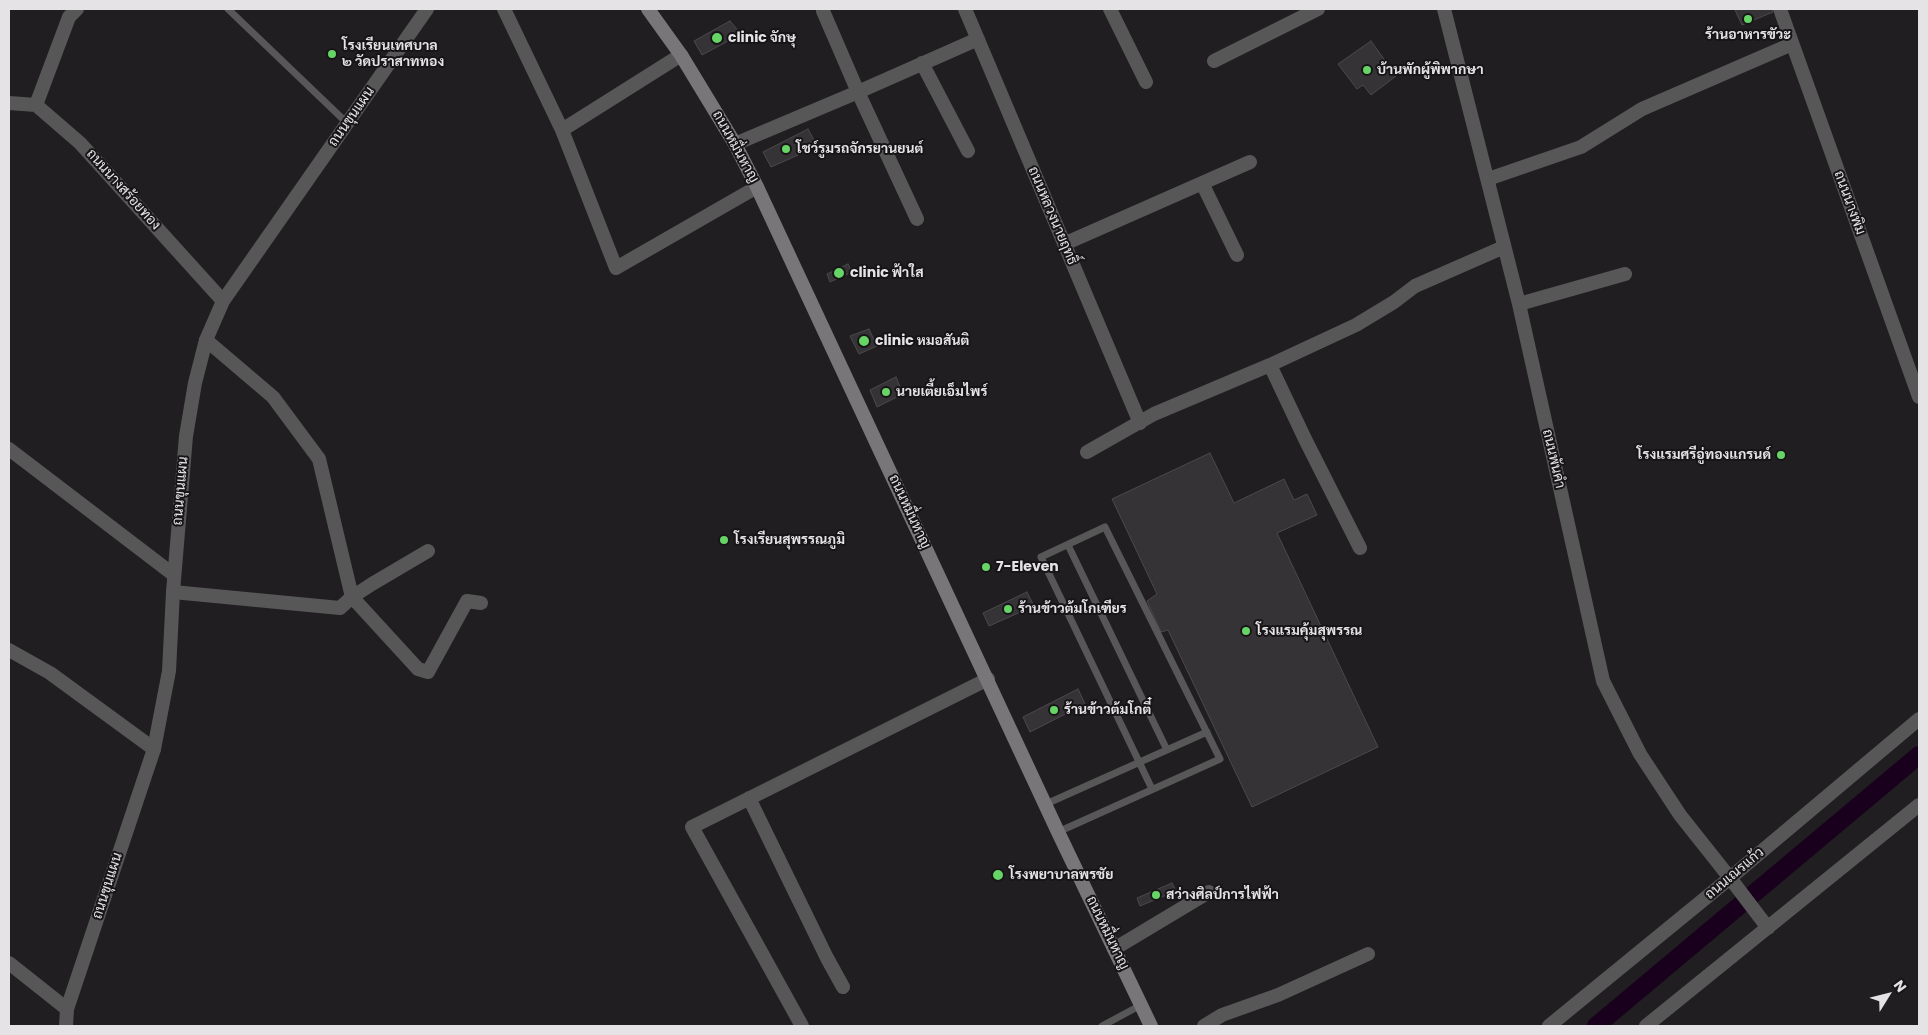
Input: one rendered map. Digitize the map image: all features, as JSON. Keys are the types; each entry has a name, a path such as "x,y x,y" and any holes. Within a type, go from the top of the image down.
{"main road":[{"name":"ถนนหมื่นหาญ","path":"648,9 681,55 735,144 757,187 1058,832 1151,1026"}],"street":[{"path":"9,103 36,105 69,17 77,9"},
{"name":"ถนนขุนแผน","path":"66,1026 67,1009 154,749 169,671 172,592 186,436 195,383 206,340 223,301 427,9"},
{"path":"504,9 562,130 616,268 757,187"},
{"name":"ถนนหลวงนายฤทธิ์","path":"966,9 1140,422"},
{"path":"1110,9 1146,82"},
{"path":"1214,61 1318,9"},
{"name":"ถนนพันคำ","path":"1444,9 1518,304 1603,681 1640,754 1680,815 1768,928"},
{"name":"ถนนนางพิม","path":"1780,9 1919,397"},
{"path":"823,11 917,219"},
{"path":"735,144 858,92 978,38"},
{"path":"1488,179 1581,147 1642,109 1792,44"},
{"path":"562,130 681,55"},
{"path":"922,63 968,151"},
{"name":"ถนนนางสร้อยทอง","path":"36,105 80,143 223,301"},
{"path":"1064,244 1250,162"},
{"path":"1202,183 1237,255"},
{"path":"1087,452 1154,414 1270,365 1356,325 1394,302 1415,286 1504,247"},
{"path":"1518,304 1626,274"},
{"path":"206,340 273,397 319,459 352,597 418,669 428,672 467,602 482,603"},
{"path":"1270,365 1360,548"},
{"path":"9,449 174,575"},
{"path":"172,592 340,608 352,597 428,551"},
{"path":"9,650 50,673 154,749"},
{"path":"802,1026 692,827 988,680"},
{"name":"ถนนเณรแก้ว","path":"1549,1026 1730,878 1919,719"},
{"path":"749,798 827,958 843,986"},
{"path":"1646,1026 1919,804"},
{"path":"1114,949 1209,892"},
{"path":"1204,1026 1222,1015 1278,994 1368,954"},
{"path":"9,962 67,1009"}],"lane":[{"path":"228,9 347,123"},
{"path":"1058,832 1220,759 1105,527 1041,557 1152,789"},
{"path":"1068,544 1167,750"},
{"path":"1046,804 1207,732"},
{"path":"1102,1026 1141,1005"}],"building":[{"name":"ร้านอาหารขัวะ","path":"1771,9 1773,12 1742,25 1735,10"},
{"name":"clinic จักษุ","path":"730,21 741,34 702,55 694,41"},
{"name":"บ้านพักผู้พิพากษา","path":"1371,41 1396,76 1371,95 1363,85 1357,89 1338,64"},
{"name":"โชว์รูมรถจักรยานยนต์","path":"808,129 815,142 804,146 805,152 771,167 763,152"},
{"name":"clinic ฟ้าใส","path":"848,264 852,272 830,282 827,274"},
{"name":"clinic หมอสันติ","path":"869,329 877,346 859,354 850,336"},
{"name":"นายเตี้ยเอ็มไพร์","path":"896,377 903,394 877,407 870,390"},
{"name":"โรงแรมคุ้มสุพรรณ","path":"1210,453 1234,503 1284,479 1294,500 1307,494 1317,515 1277,533 1378,747 1252,807 1168,630 1161,632 1147,601 1157,594 1112,499"},
{"name":"ร้านข้าวต้มโกเฑียร","path":"1027,592 1034,606 989,626 983,613"},
{"name":"ร้านข้าวต้มโกตี๋","path":"1078,689 1085,704 1030,732 1023,717"},
{"name":"สว่างศิลป์การไฟฟ้า","path":"1172,883 1176,891 1140,906 1137,898"}],"waterway":[{"path":"1596,1026 1919,755"}],"place":[{"name":"ร้านอาหารขัวะ","path":"1748,19"},
{"name":"clinic จักษุ","path":"717,38"},
{"name":"โรงเรียนเทศบาล ๒ วัดปราสาททอง","path":"332,54"},
{"name":"บ้านพักผู้พิพากษา","path":"1367,70"},
{"name":"โชว์รูมรถจักรยานยนต์","path":"786,149"},
{"name":"clinic ฟ้าใส","path":"839,273"},
{"name":"clinic หมอสันติ","path":"864,341"},
{"name":"นายเตี้ยเอ็มไพร์","path":"886,392"},
{"name":"โรงแรมศรีอู่ทองแกรนด์","path":"1781,455"},
{"name":"โรงเรียนสุพรรณภูมิ","path":"724,540"},
{"name":"7-Eleven","path":"986,567"},
{"name":"ร้านข้าวต้มโกเฑียร","path":"1008,609"},
{"name":"โรงแรมคุ้มสุพรรณ","path":"1246,631"},
{"name":"ร้านข้าวต้มโกตี๋","path":"1054,710"},
{"name":"โรงพยาบาลพรชัย","path":"998,875"},
{"name":"สว่างศิลป์การไฟฟ้า","path":"1156,895"}]}
